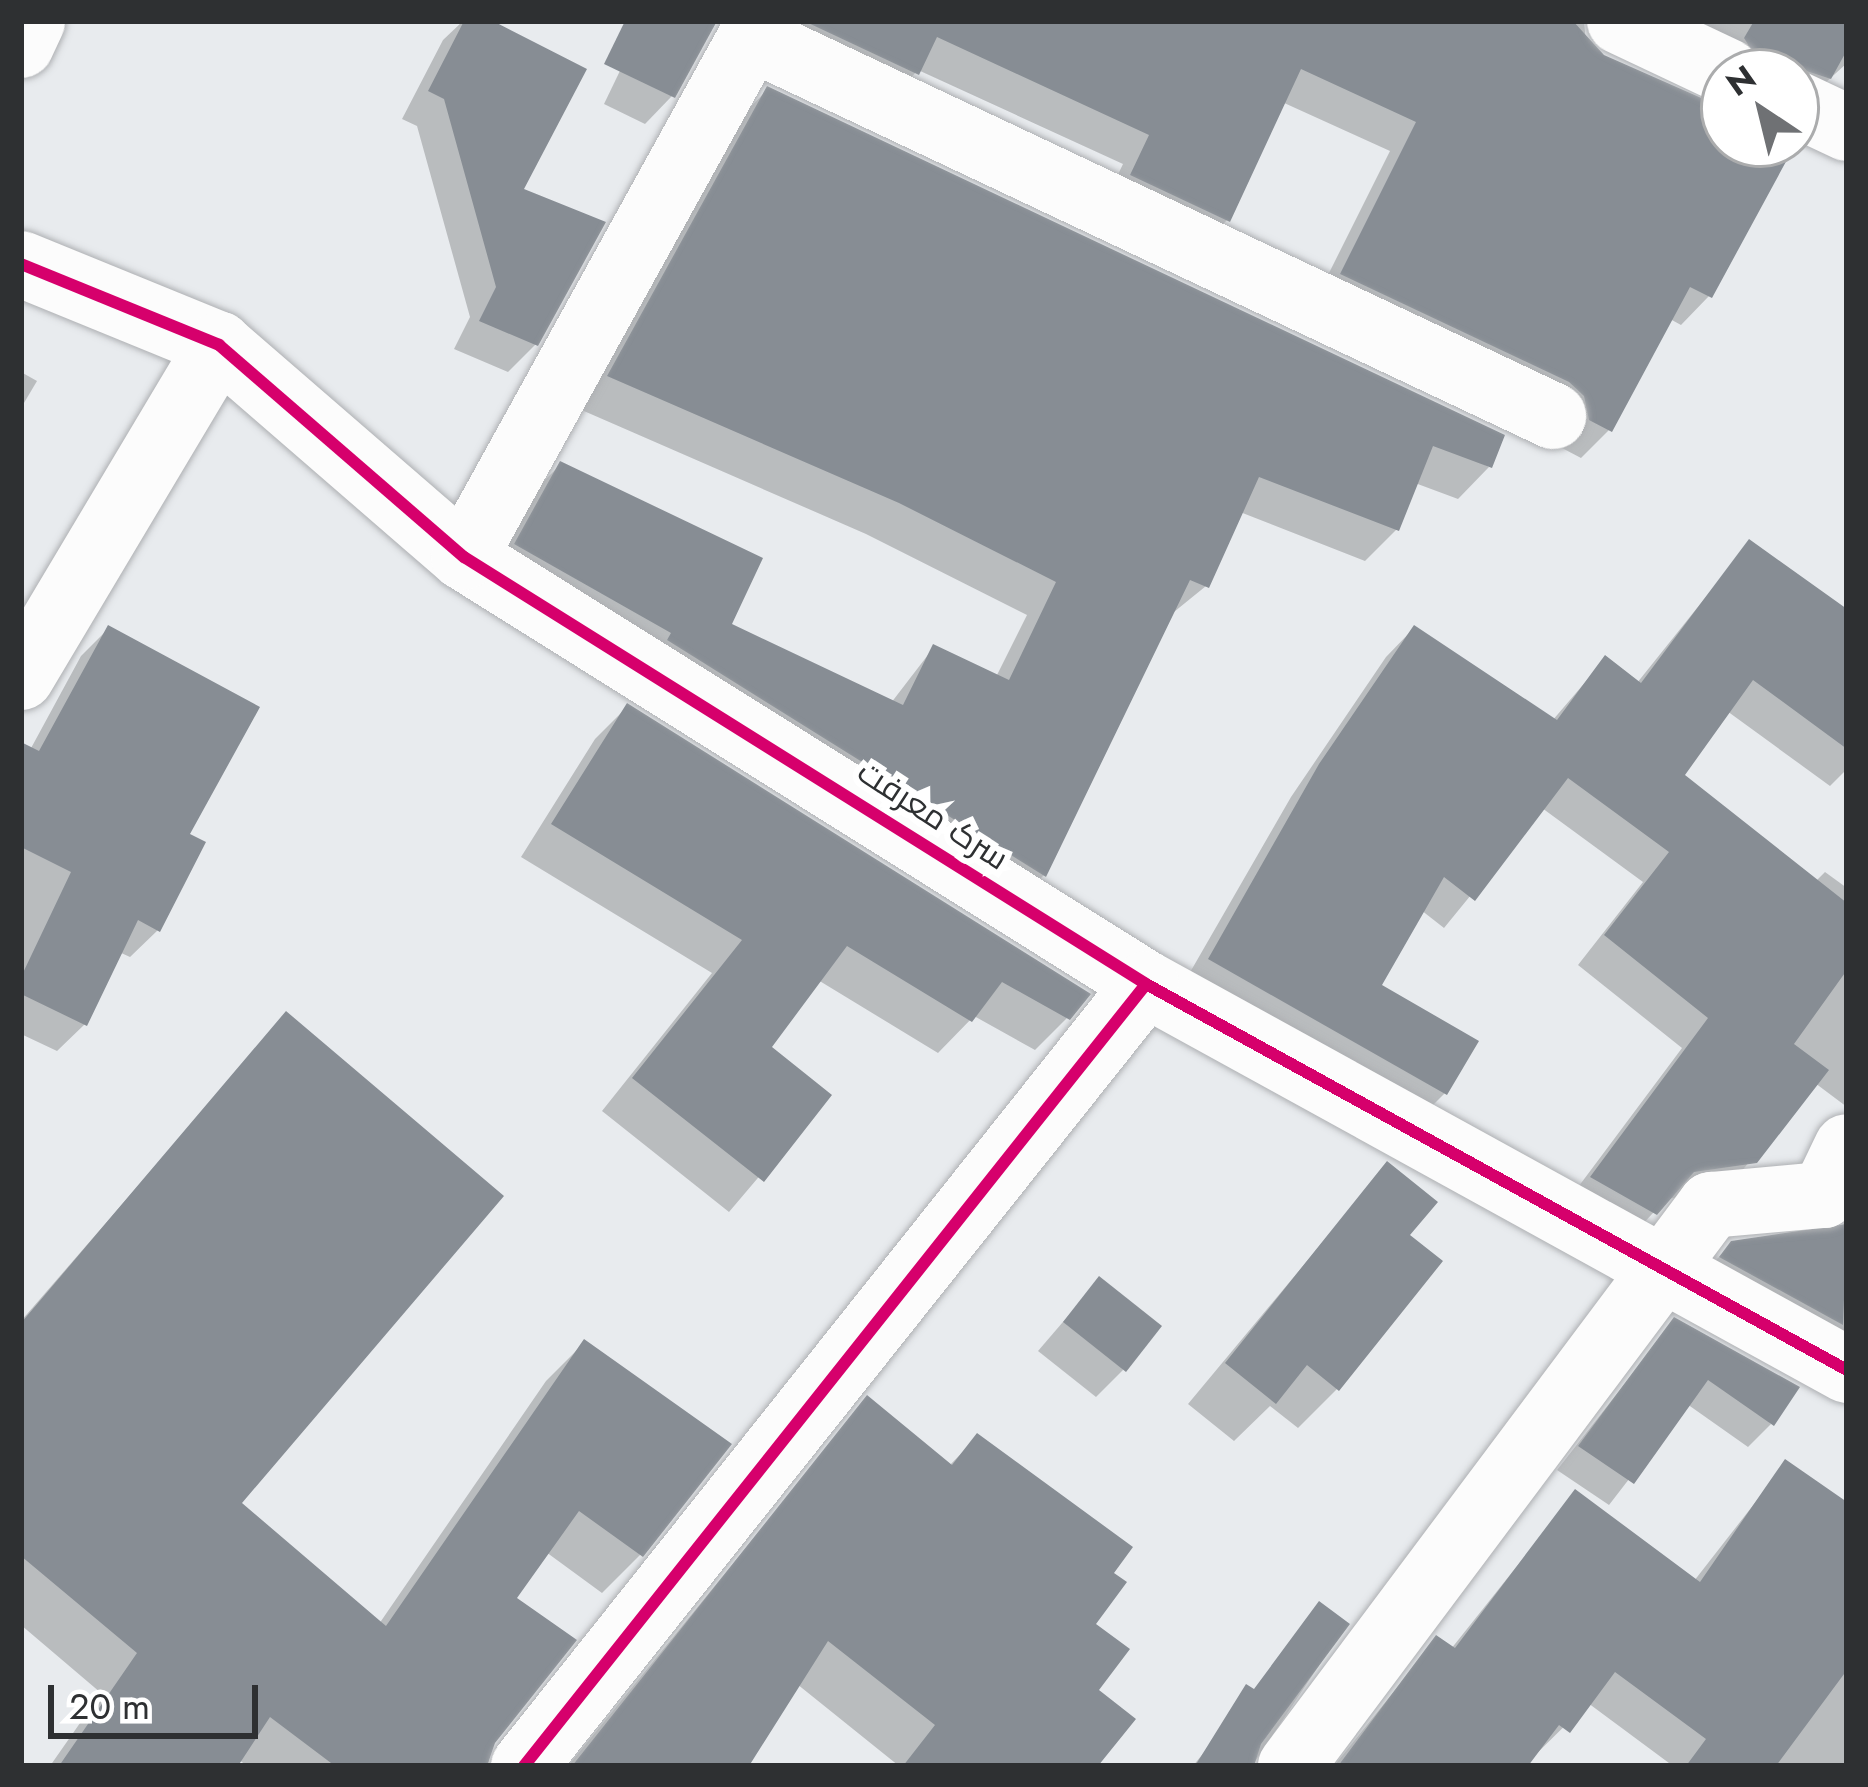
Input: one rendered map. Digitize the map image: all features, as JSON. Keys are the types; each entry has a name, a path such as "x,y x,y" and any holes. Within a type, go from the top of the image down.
{"street":[{"path":"21,45 32,21"},
{"path":"1621,21 1700,59"},
{"path":"464,557 756,29 1553,416"},
{"name":"سرک معرفت","path":"21,264 219,345 464,557 1146,984 1668,1265 1847,1370"},
{"path":"21,677 219,345"},
{"path":"524,1766 1146,984"},
{"path":"1291,1766 1711,1205 1839,1178"}],"building":[{"path":"464,21 493,21 587,69 524,189 606,222 538,346 479,321 496,287 444,99 428,91"},
{"path":"625,21 717,21 675,98 604,64"},
{"path":"804,21 1573,21 1604,55 1700,97 1700,168 1783,168 1712,298 1690,287 1612,432 1589,420 1584,396 1569,382 1340,274 1416,122 1301,69 1230,222 1130,175 1149,135 937,37 919,75"},
{"path":"1754,21 1847,21 1847,50 1831,79 1820,75 1820,48 1750,48 1744,38"},
{"path":"767,86 1505,435 1492,468 1433,446 1399,531 1259,477 1209,588 1190,580 1046,877 667,640 671,633 514,544 560,461 763,558 732,624 903,705 933,644 1009,680 1056,582 899,503 607,376"},
{"path":"1749,539 1847,609 1847,749 1753,680 1685,775 1847,903 1847,970 1794,1044 1829,1070 1757,1163 1694,1172 1657,1215 1590,1177 1708,1018 1604,935 1669,852 1568,778 1475,901 1444,877 1382,985 1479,1041 1447,1095 1208,959 1319,764 1414,625 1557,720 1605,655 1641,683"},
{"path":"108,625 260,707 190,834 206,842 160,932 138,920 87,1026 21,994 21,977 71,872 21,847 21,742 39,751"},
{"path":"627,703 1091,994 1070,1020 1002,982 972,1022 847,946 772,1047 832,1095 764,1182 632,1078 742,940 551,824"},
{"path":"286,1011 504,1196 242,1503 386,1626 584,1339 732,1444 643,1557 579,1511 517,1598 577,1640 495,1743 487,1766 335,1766 270,1717 238,1766 59,1766 137,1653 21,1556 21,1323"},
{"path":"1387,1161 1438,1202 1410,1235 1443,1261 1339,1391 1307,1365 1276,1404 1225,1363"},
{"path":"1847,1224 1843,1325 1719,1257 1731,1241"},
{"path":"1099,1276 1162,1326 1126,1372 1063,1322"},
{"path":"1674,1317 1800,1387 1774,1426 1708,1380 1634,1484 1578,1446"},
{"path":"867,1395 952,1465 977,1433 1133,1547 1114,1573 1127,1582 1096,1624 1130,1649 1099,1690 1136,1719 1098,1766 903,1766 935,1725 828,1641 749,1766 572,1766"},
{"path":"1785,1459 1847,1502 1847,1670 1776,1766 1686,1766 1706,1739 1615,1672 1570,1733 1559,1725 1528,1766 1338,1766 1436,1635 1455,1648 1575,1489 1700,1582"},
{"path":"1319,1601 1350,1624 1261,1744 1254,1766 1195,1766 1246,1684 1254,1689"}],"cycle path":[{"path":"21,264 219,345 464,557 1146,984 1847,1370"},
{"path":"524,1766 1146,984"}]}
